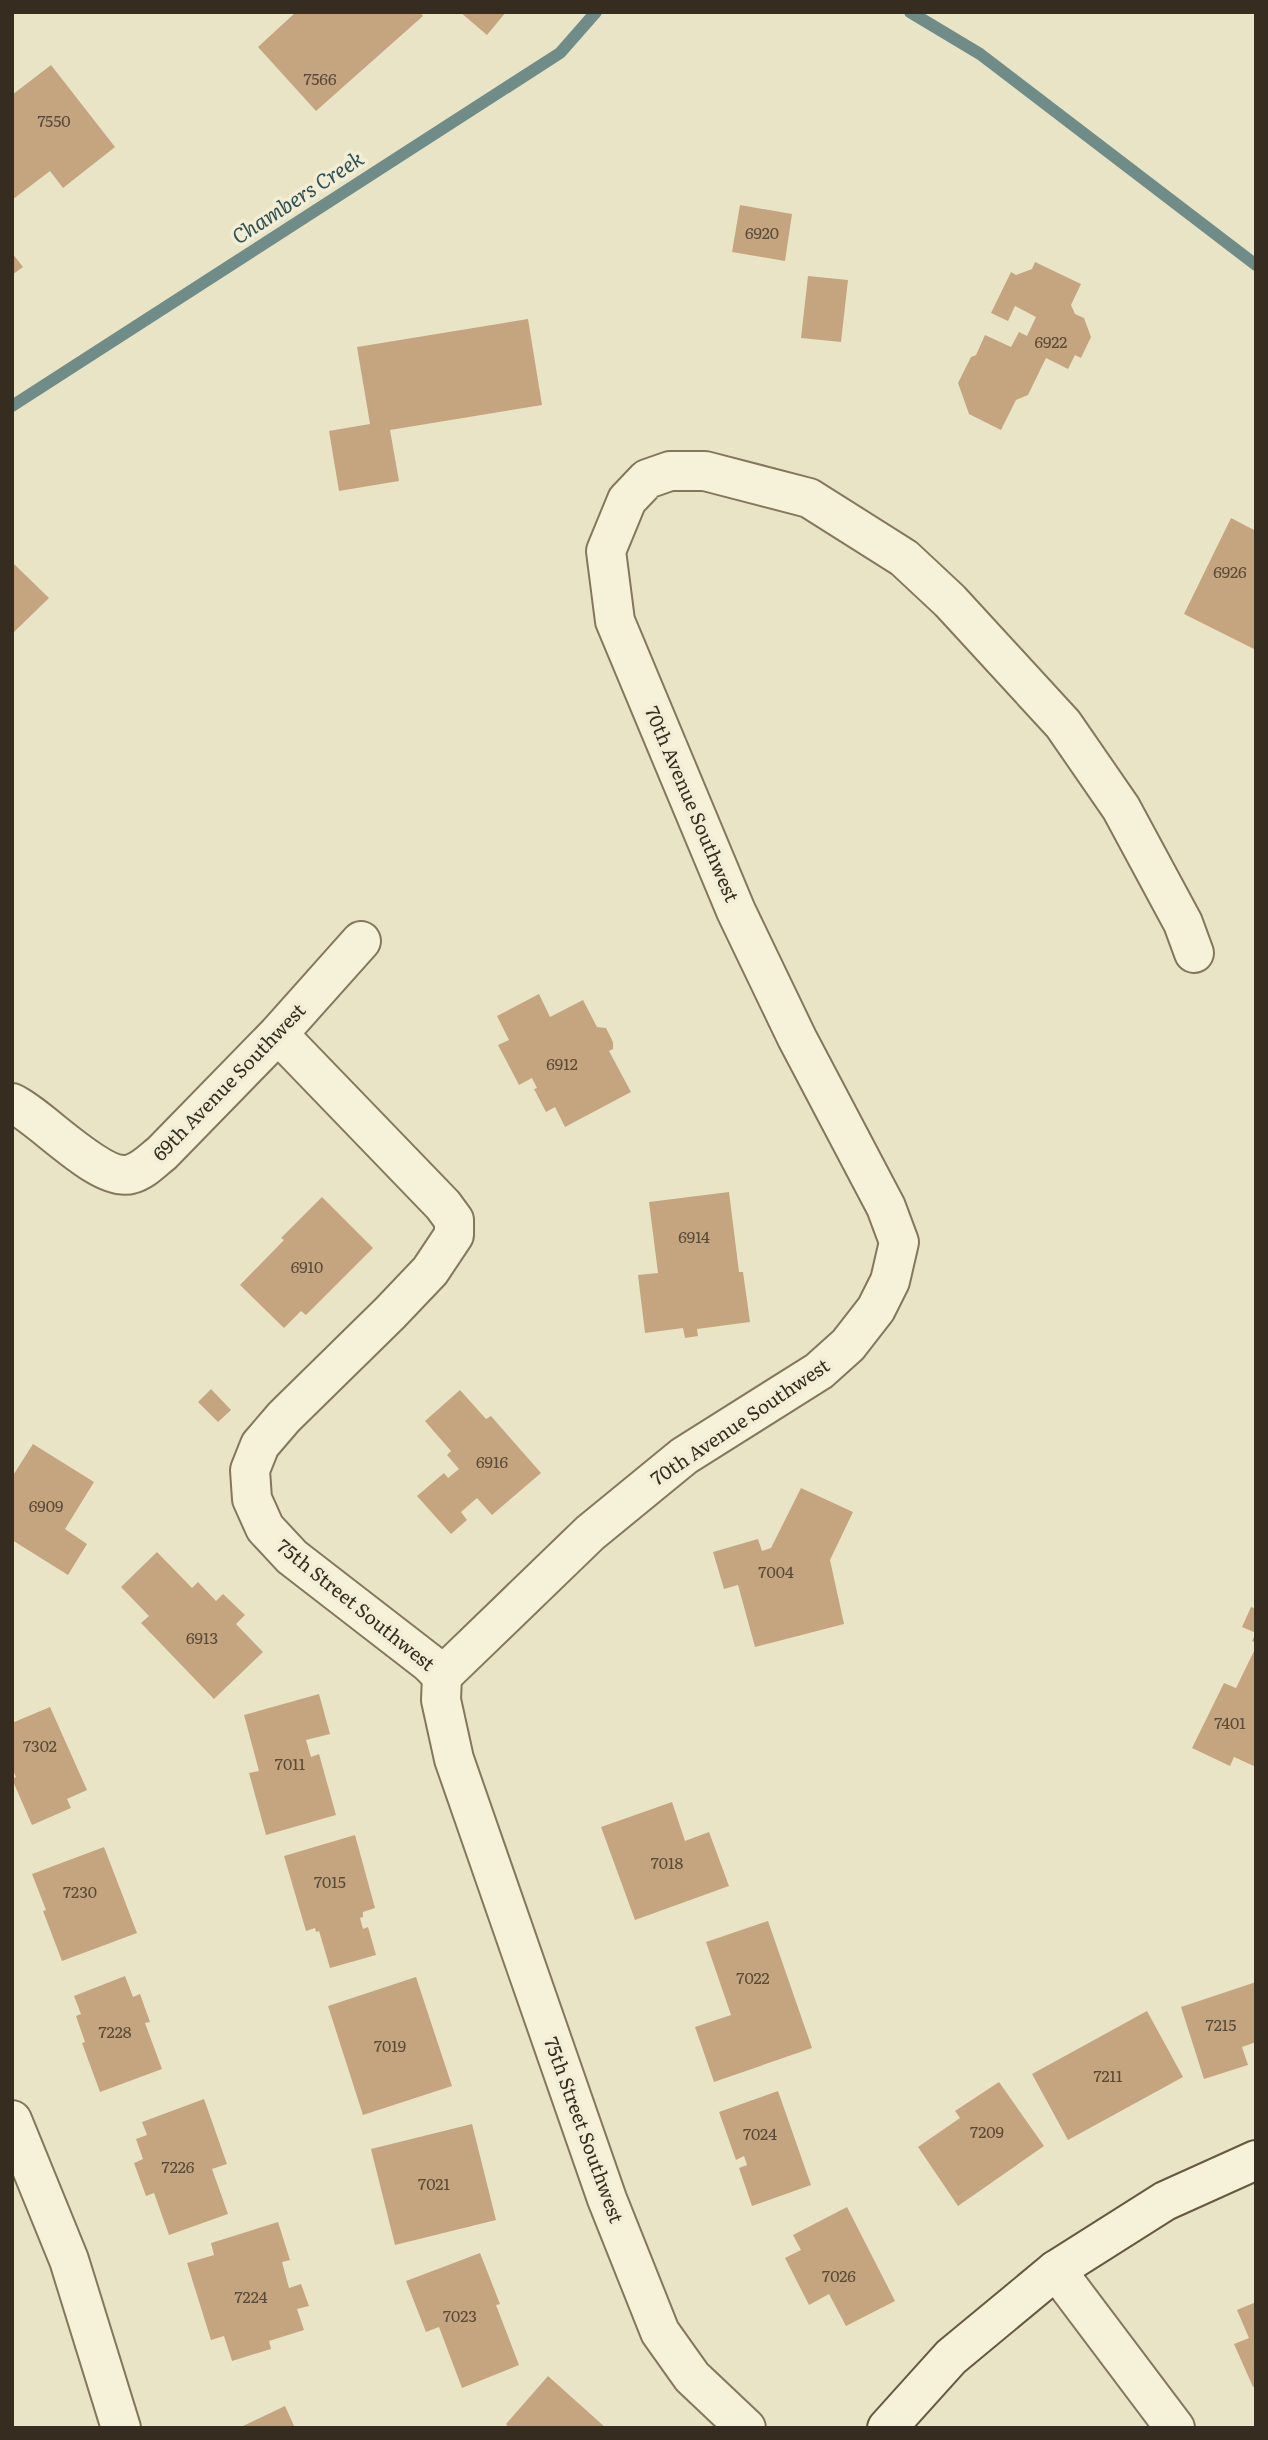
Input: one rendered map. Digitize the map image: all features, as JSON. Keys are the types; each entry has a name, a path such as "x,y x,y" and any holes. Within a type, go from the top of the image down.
{"street":[{"name":"70th Avenue Southwest","path":"442,1676 590,1533 621,1507 684,1456 819,1371 848,1345 876,1309 890,1281 900,1242 886,1206 797,1038 736,911 615,621 606,551 627,500 647,480 670,471 705,471 809,498 904,558 950,601 1063,724 1121,808 1183,923 1194,953"},
{"name":"69th Avenue Southwest","path":"12,1103 23,1108 73,1149 111,1174 128,1175 144,1169 278,1034 361,941"},
{"name":"75th Street Southwest","path":"278,1034 443,1205 454,1220 454,1227 453,1235 430,1271 284,1417 260,1445 250,1470 253,1499 265,1528 292,1557 429,1663 442,1676 441,1700 454,1759 607,2199 660,2332 692,2377 746,2428"},
{"path":"12,2120 69,2260 121,2428"},
{"path":"887,2428 951,2357 1056,2270 1165,2201 1256,2160"},
{"path":"1056,2270 1175,2428"}],"building":[{"path":"296,12 420,12 423,16 316,111 258,47"},
{"path":"460,12 506,12 487,35"},
{"path":"51,65 115,147 63,188 50,171 12,200 12,95"},
{"path":"740,205 792,214 785,261 732,252"},
{"path":"12,253 23,267 12,275"},
{"path":"1035,262 1081,284 1071,305 1075,314 1084,318 1091,337 1081,358 1075,355 1068,369 1046,358 1028,395 1016,400 1001,430 969,414 958,383 985,335 1011,347 1019,332 1027,336 1036,317 1015,306 1008,321 991,313 1011,272 1016,275 1032,269"},
{"path":"808,276 848,280 841,342 801,338"},
{"path":"528,319 542,405 390,430 399,481 339,491 329,431 370,424 357,347"},
{"path":"1231,518 1256,531 1256,650 1184,614"},
{"path":"12,562 49,598 12,634"},
{"path":"539,994 550,1017 583,1000 597,1027 606,1028 613,1042 613,1049 609,1051 631,1092 565,1127 555,1107 546,1112 534,1089 537,1088 532,1078 519,1085 498,1045 509,1040 497,1016"},
{"path":"729,1192 739,1272 743,1272 750,1322 697,1329 698,1336 685,1338 683,1328 645,1333 638,1275 658,1273 649,1202"},
{"path":"322,1197 373,1248 306,1315 301,1311 284,1328 240,1285"},
{"path":"211,1389 231,1410 218,1422 198,1402"},
{"path":"460,1390 486,1419 491,1416 541,1473 492,1515 477,1498 461,1512 467,1520 451,1534 417,1496 444,1473 448,1478 459,1469 447,1455 451,1451 425,1421"},
{"path":"33,1444 94,1482 65,1529 87,1544 68,1575 12,1540 12,1477"},
{"path":"801,1488 853,1512 830,1560 844,1624 755,1647 738,1585 724,1589 713,1552 758,1539 762,1551 771,1548"},
{"path":"157,1552 192,1588 198,1582 216,1601 223,1594 245,1615 236,1624 263,1652 214,1699 141,1623 149,1616 121,1587"},
{"path":"1251,1607 1256,1609 1256,1633 1242,1627"},
{"path":"1256,1647 1256,1767 1234,1757 1230,1766 1192,1748 1224,1683 1236,1688"},
{"path":"319,1694 330,1734 306,1740 311,1757 319,1754 336,1815 266,1835 249,1773 259,1771 244,1715"},
{"path":"50,1707 87,1790 67,1799 71,1808 32,1825 12,1779 16,1777 12,1768 12,1723"},
{"path":"672,1802 685,1841 709,1832 729,1886 635,1920 601,1827"},
{"path":"355,1835 375,1908 363,1912 363,1917 360,1918 363,1929 368,1927 376,1955 330,1968 319,1931 316,1932 315,1928 306,1931 284,1856"},
{"path":"104,1847 137,1933 62,1961 32,1874"},
{"path":"768,1921 812,2048 714,2082 695,2027 731,2015 706,1942"},
{"path":"125,1976 133,1997 140,1994 150,2022 145,2023 162,2069 100,2092 82,2043 85,2042 76,2016 81,2014 74,1996"},
{"path":"416,1977 452,2086 363,2115 328,2006"},
{"path":"1256,1982 1256,2042 1242,2047 1248,2065 1204,2079 1181,2007"},
{"path":"1147,2011 1183,2077 1068,2140 1032,2074"},
{"path":"999,2082 1044,2146 958,2206 918,2147 960,2118 955,2111"},
{"path":"778,2091 811,2185 752,2206 739,2168 747,2165 744,2156 736,2160 719,2112"},
{"path":"204,2099 227,2164 212,2169 228,2214 169,2235 154,2193 146,2196 134,2163 143,2159 136,2139 147,2135 142,2122"},
{"path":"472,2124 496,2220 395,2245 371,2149"},
{"path":"847,2207 895,2301 846,2326 829,2294 809,2305 785,2258 801,2250 793,2235"},
{"path":"278,2222 290,2260 282,2262 289,2288 301,2284 309,2306 297,2309 304,2330 269,2341 271,2349 232,2361 224,2336 211,2340 187,2263 214,2255 211,2243"},
{"path":"480,2253 500,2304 496,2305 519,2365 462,2388 439,2327 426,2332 406,2281"},
{"path":"1256,2302 1256,2386 1253,2387 1234,2344 1249,2338 1237,2310"},
{"path":"548,2376 606,2428 509,2428 506,2424"},
{"path":"285,2406 295,2428 239,2428"}],"waterway":[{"name":"Chambers Creek","path":"12,406 560,53 596,12"},
{"path":"910,12 980,54 1256,265"}]}
